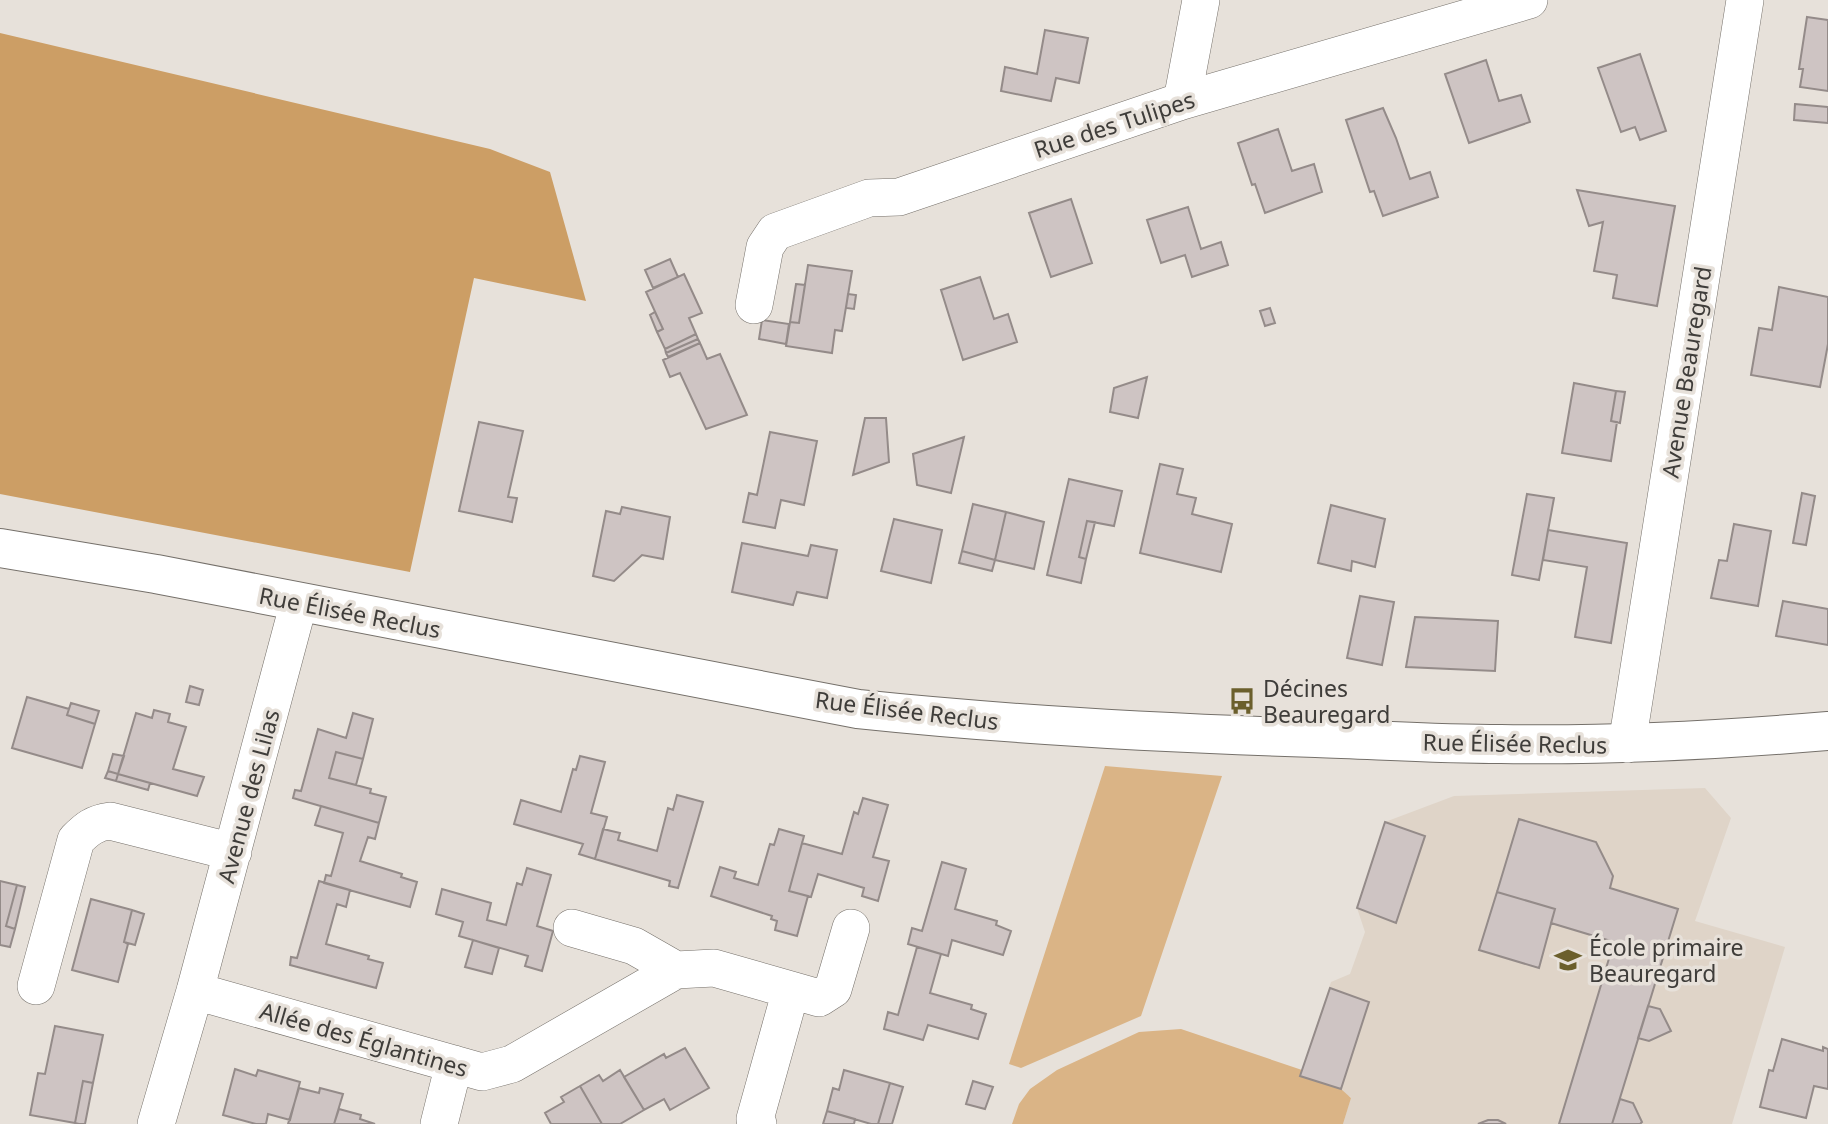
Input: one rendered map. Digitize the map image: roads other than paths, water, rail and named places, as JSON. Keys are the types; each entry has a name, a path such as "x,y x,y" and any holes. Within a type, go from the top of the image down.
{"street":[{"path":"1182,100 1201,0"},
{"name":"Rue des Tulipes","path":"754,305 765,247 775,232 869,198 899,197 1182,100 1529,0"},
{"name":"Avenue Beauregard","path":"1627,744 1745,0"},
{"name":"Rue Élisée Reclus","path":"0,548 870,710 956,719 1239,735 1501,744 1627,744 1828,731"},
{"name":"Avenue des Lilas","path":"156,1124 195,991 299,602"},
{"path":"36,986 76,840 88,828 96,823 110,821 233,852"},
{"path":"572,928 634,946 676,970"},
{"name":"Allée des Églantines","path":"195,991 482,1072 512,1064 676,970 714,968 819,998 834,989 851,928"},
{"path":"758,1124 755,1119 791,990"},
{"path":"439,1124 454,1064"}],"place":[{"name":"Décines Beauregard","path":"1242,701"},
{"name":"École primaire Beauregard","path":"1568,960"}]}
